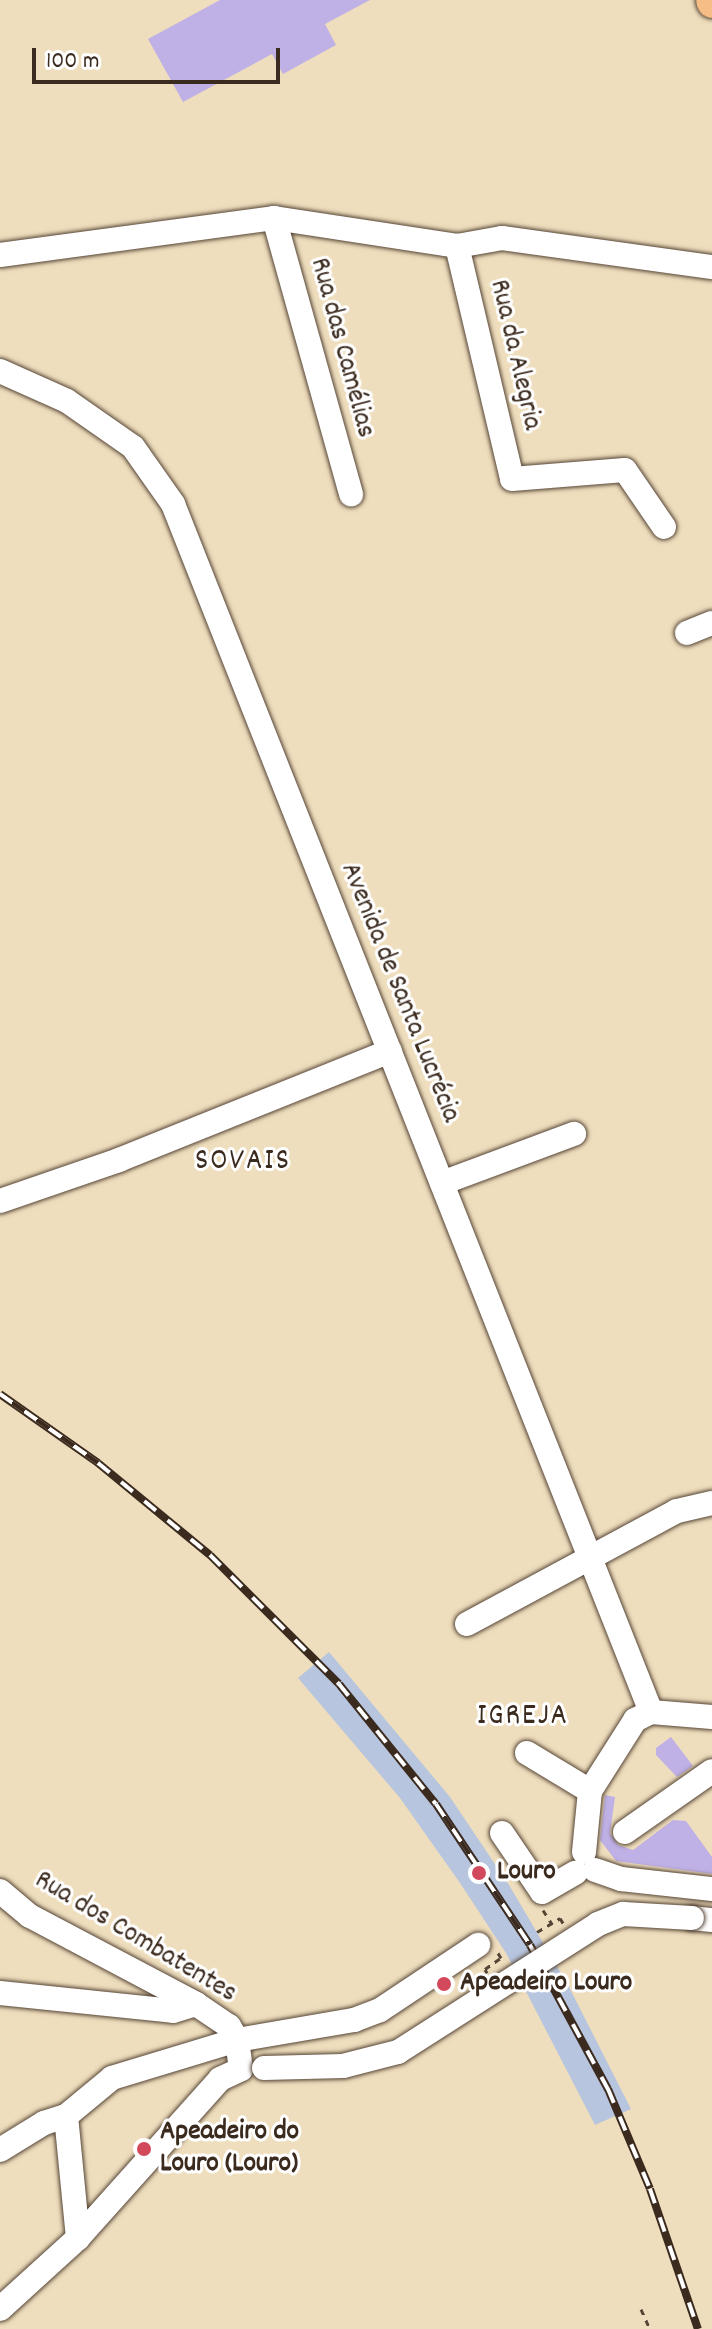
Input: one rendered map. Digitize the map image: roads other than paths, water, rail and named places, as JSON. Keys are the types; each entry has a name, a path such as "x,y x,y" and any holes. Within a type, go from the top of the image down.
{"street":[{"path":"0,255 274,218 457,246 502,238 712,267"},
{"name":"Rua das Camélias","path":"274,218 351,494"},
{"name":"Rua da Alegria","path":"457,246 512,479 625,470 664,527"},
{"name":"Avenida de Santa Lucrécia","path":"0,371 67,401 133,447 173,504 651,1712"},
{"path":"687,633 712,623"},
{"path":"0,1201 119,1160 390,1051"},
{"path":"442,1183 574,1134"},
{"path":"467,1624 593,1559 677,1511 712,1503"},
{"path":"585,1865 590,1791 625,1732 651,1712 712,1717"},
{"path":"527,1753 590,1791"},
{"path":"625,1832 712,1771"},
{"path":"502,1833 542,1892 585,1865"},
{"path":"585,1865 621,1879 712,1889"},
{"name":"Rua dos Combatentes","path":"0,1891 30,1916 196,2004 229,2026 237,2040"},
{"path":"0,2309 78,2238 220,2079 253,2069 343,2066 398,2052 598,1924 623,1914 702,1919"},
{"path":"0,2150 44,2123 66,2116 112,2078 237,2040 354,2020 396,2001 470,1950"},
{"path":"0,1993 173,2011 196,2004"},
{"path":"237,2040 253,2069"},
{"path":"66,2116 78,2238"}],"railway":[{"path":"0,1394 98,1463 210,1555 339,1684 436,1804 530,1945 608,2089 650,2189 698,2329"}],"place":[{"name":"Louro","path":"479,1873"},
{"name":"Apeadeiro Louro","path":"444,1984"},
{"name":"Apeadeiro do Louro (Louro)","path":"144,2149"}],"district":[{"name":"SOVAIS","path":"243,1163"},
{"name":"IGREJA","path":"523,1718"}]}
